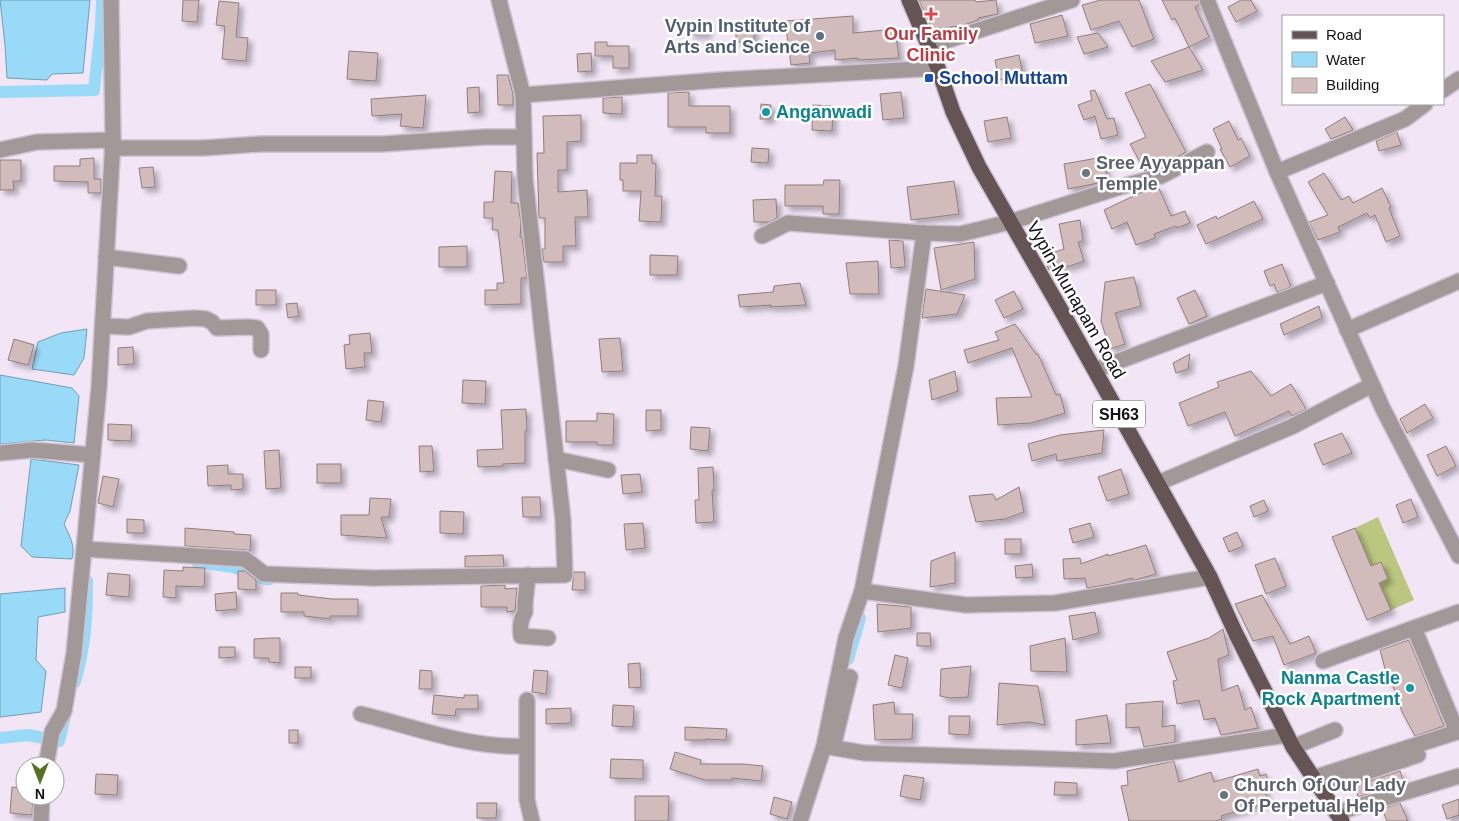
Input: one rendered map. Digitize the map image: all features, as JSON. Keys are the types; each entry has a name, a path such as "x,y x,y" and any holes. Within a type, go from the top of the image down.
{"main road":[{"name":"Vypin-Munapam Road","path":"909,0 930,46 953,112 967,144 1210,577 1236,634 1290,741 1339,817"}],"street":[{"path":"48,756 52,732 64,711 74,653 93,455 112,144 111,0"},
{"path":"84,549 245,559 264,574 372,578 565,575 563,520 525,178 523,95 499,0"},
{"path":"930,46 1072,0"},
{"path":"1207,0 1277,172 1372,385 1459,556"},
{"path":"523,95 720,80 938,68"},
{"path":"1277,172 1405,118 1424,105"},
{"path":"0,150 37,142 203,148 261,144 382,144 485,137 524,137"},
{"path":"762,236 788,222 924,233 960,234 1010,222 1161,176 1207,152"},
{"path":"828,747 846,638 862,591 906,366 924,233"},
{"path":"106,257 179,266"},
{"path":"1348,330 1459,281"},
{"path":"1095,370 1327,283"},
{"path":"102,326 129,327 147,321 166,319 206,319 217,328 257,328 260,334 261,350"},
{"path":"1158,483 1291,427 1372,385"},
{"path":"0,453 32,450 93,455"},
{"path":"556,458 608,470"},
{"path":"528,575 526,612 521,618 520,636 548,638"},
{"path":"862,591 966,605 1055,603 1210,577"},
{"path":"1323,661 1459,612"},
{"path":"1316,783 1457,732 1414,628"},
{"path":"800,821 828,747 850,677"},
{"path":"527,700 527,800 532,821"},
{"path":"361,714 404,724 420,731 505,747 526,746"},
{"path":"828,747 864,753 1114,761 1290,741 1335,730"},
{"path":"1316,783 1442,747"},
{"path":"1339,817 1459,776"},
{"path":"40,821 41,806"}],"green space":[{"path":"1378,517 1414,600 1391,610 1379,583 1388,579 1381,562 1371,566 1355,528"}],"water":[{"path":"0,0 90,0 83,73 52,74 47,80 7,78"},
{"path":"87,329 84,358 74,375 32,369 38,342 61,333"},
{"path":"0,375 72,388 79,396 74,443 46,440 0,444"},
{"path":"31,459 79,465 70,511 64,524 73,545 72,559 32,557 21,546"},
{"path":"65,588 65,612 38,617 36,660 46,671 41,712 0,717 0,594"}],"building":[{"path":"183,0 199,0 197,22 182,21"},
{"path":"919,0 975,0 976,2 996,0 998,14 978,18 978,20 961,26 932,29"},
{"path":"1101,0 1139,0 1154,39 1132,47 1119,21 1091,30 1082,5"},
{"path":"1162,0 1198,0 1199,5 1195,7 1209,37 1189,47 1175,18 1172,20"},
{"path":"1241,0 1251,0 1257,11 1236,22 1228,7"},
{"path":"219,1 239,3 236,37 248,38 246,61 222,59 225,26 216,25"},
{"path":"1062,15 1068,36 1035,43 1030,24"},
{"name":"Vypin Institute of Arts and Science","path":"853,16 853,33 895,29 899,58 835,60 835,50 809,53 810,63 791,65 785,21"},
{"path":"690,21 707,21 707,34 690,34"},
{"path":"754,21 754,41 736,42 736,22"},
{"path":"1098,33 1108,47 1084,54 1077,37"},
{"path":"595,42 607,42 607,46 629,46 629,68 613,68 613,56 595,56"},
{"path":"1189,47 1203,70 1165,82 1151,61"},
{"path":"349,51 378,53 376,81 347,79"},
{"path":"591,53 592,71 578,72 577,54"},
{"path":"1019,55 1023,75 999,80 995,60"},
{"path":"497,75 508,75 513,94 513,105 498,105"},
{"path":"1150,84 1186,152 1158,167 1145,171 1130,144 1146,137 1125,93"},
{"path":"479,87 480,112 468,113 467,88"},
{"path":"1095,90 1107,119 1114,118 1118,135 1101,139 1095,116 1084,120 1078,105 1092,100 1090,91"},
{"path":"689,92 689,106 730,106 730,133 706,133 706,127 668,127 668,93"},
{"path":"901,92 904,118 883,120 880,94"},
{"path":"426,95 423,128 400,126 402,114 372,116 371,99"},
{"path":"622,97 622,114 603,113 603,98"},
{"name":"Anganwadi","path":"761,104 771,105 770,119 760,119"},
{"path":"813,105 833,106 832,131 812,130"},
{"path":"581,115 581,141 567,142 567,170 558,170 558,192 587,190 588,217 575,217 576,246 563,246 563,262 544,262 542,249 545,249 545,218 539,218 537,153 544,153 543,116"},
{"path":"1007,117 1011,138 988,142 984,121"},
{"path":"1345,117 1353,130 1331,139 1325,129"},
{"path":"1229,121 1238,140 1241,138 1250,156 1230,167 1220,149 1222,149 1213,129"},
{"path":"1397,132 1401,145 1379,151 1376,141"},
{"path":"752,148 769,149 768,163 751,162"},
{"path":"637,155 652,155 652,163 656,164 655,196 662,196 661,222 639,221 641,191 623,191 623,180 620,180 620,163 637,163"},
{"name":"Sree Ayyappan Temple","path":"1103,157 1108,181 1068,189 1064,164"},
{"path":"94,158 94,179 101,179 101,193 88,193 88,182 54,181 54,166 80,166 80,159"},
{"path":"0,160 21,160 21,181 13,181 14,190 0,190"},
{"path":"153,167 155,187 142,188 139,168"},
{"path":"495,171 512,172 511,203 518,203 521,223 520,237 522,237 527,278 521,278 521,304 485,305 485,290 497,290 497,283 504,283 498,230 492,230 493,218 484,218 484,202 493,202"},
{"path":"1324,173 1341,200 1349,196 1353,203 1382,188 1391,207 1389,208 1400,236 1386,242 1375,215 1370,218 1367,213 1338,227 1340,232 1318,240 1309,222 1328,215 1308,182"},
{"path":"824,180 840,180 839,214 823,214 823,206 785,206 785,185 823,185"},
{"path":"954,181 959,214 911,220 907,187"},
{"path":"1158,186 1171,216 1185,211 1190,223 1154,234 1155,238 1136,245 1127,222 1112,229 1104,210"},
{"path":"776,199 777,218 770,222 754,222 753,200"},
{"path":"1254,201 1263,219 1206,244 1197,225 1216,216 1217,219"},
{"path":"1080,220 1083,241 1078,242 1084,261 1067,267 1066,265 1049,270 1043,256 1064,249 1059,224"},
{"path":"889,240 903,241 905,267 891,268"},
{"path":"974,242 975,279 941,290 934,248"},
{"path":"467,246 467,267 439,267 439,247"},
{"path":"650,255 678,256 677,275 650,275"},
{"path":"878,261 879,294 850,294 846,263"},
{"path":"1282,264 1291,287 1277,292 1274,284 1270,286 1264,271"},
{"path":"1134,277 1141,306 1115,313 1125,344 1110,349 1101,321 1105,282"},
{"path":"800,283 806,305 740,307 738,295 773,292 774,286"},
{"path":"926,289 965,295 957,314 922,318"},
{"path":"256,290 276,290 276,305 256,305"},
{"path":"1195,290 1207,316 1189,324 1177,298"},
{"path":"1014,291 1023,309 1004,318 995,300"},
{"path":"297,303 299,316 288,318 286,304"},
{"path":"1319,306 1322,318 1284,335 1280,324"},
{"path":"1015,324 1036,354 1038,354 1056,395 1060,394 1065,413 1031,423 998,425 996,398 1032,397 1012,348 968,363 964,350 999,340 995,332"},
{"path":"370,333 372,353 364,353 365,367 346,369 344,345 350,344 349,335"},
{"path":"620,338 623,371 602,372 599,339"},
{"path":"14,339 34,345 28,365 8,360"},
{"path":"133,347 134,364 118,365 118,348"},
{"path":"1190,354 1188,369 1176,373 1173,363"},
{"path":"955,371 958,391 932,400 929,380"},
{"path":"1251,371 1271,396 1291,384 1306,409 1292,416 1289,411 1235,436 1225,412 1188,426 1179,403 1219,387 1217,382"},
{"path":"463,380 486,381 485,404 462,403"},
{"path":"368,400 384,402 381,422 366,420"},
{"path":"1425,404 1433,418 1407,433 1400,419"},
{"path":"526,409 525,463 478,467 477,450 503,449 501,410"},
{"path":"646,410 661,410 661,430 646,431"},
{"path":"597,413 614,414 613,445 597,445 597,442 566,442 566,421 597,421"},
{"path":"108,424 132,425 131,441 108,440"},
{"path":"691,427 710,428 708,451 690,449"},
{"path":"1104,430 1102,453 1057,461 1056,454 1032,461 1028,444 1060,435"},
{"path":"1342,433 1352,453 1323,465 1314,444"},
{"path":"419,446 432,446 434,471 420,472"},
{"path":"1446,446 1456,466 1437,476 1427,455"},
{"path":"279,450 281,488 266,489 264,451"},
{"path":"317,464 341,464 341,483 317,483"},
{"path":"228,465 228,474 243,474 243,489 231,490 231,485 208,486 207,466"},
{"path":"713,467 714,522 696,523 695,500 699,500 698,468"},
{"path":"1121,469 1129,494 1107,501 1098,477"},
{"path":"640,474 642,492 623,494 621,475"},
{"path":"103,476 119,479 113,507 98,503"},
{"path":"1019,487 1024,512 1005,519 976,522 969,496 993,494 996,500"},
{"path":"522,497 540,497 541,517 523,517"},
{"path":"370,498 391,499 389,517 381,517 387,538 341,535 341,515 369,515"},
{"path":"1411,499 1418,517 1403,523 1396,505"},
{"path":"1264,500 1268,511 1254,517 1250,506"},
{"path":"440,511 464,512 463,534 440,533"},
{"path":"127,519 144,520 144,533 127,533"},
{"path":"643,523 645,548 626,550 624,524"},
{"path":"1090,523 1094,537 1073,543 1069,529"},
{"path":"185,528 251,535 250,551 185,546"},
{"path":"1355,528 1371,566 1381,562 1388,579 1379,583 1391,610 1367,620 1332,537"},
{"path":"1237,532 1243,546 1229,552 1223,538"},
{"path":"1005,539 1021,539 1021,554 1005,554"},
{"path":"1146,545 1156,574 1135,580 1132,578 1087,588 1085,578 1064,579 1063,559 1080,558 1081,564 1108,554 1108,556"},
{"path":"955,552 955,583 930,587 931,561"},
{"path":"503,555 504,567 465,567 465,556"},
{"path":"1275,558 1286,586 1266,594 1255,565"},
{"path":"1032,564 1033,577 1016,578 1015,566"},
{"path":"183,567 205,568 204,587 176,586 176,598 163,597 164,570 183,571"},
{"path":"238,571 245,571 256,580 256,590 238,589"},
{"path":"574,572 585,572 585,590 572,590"},
{"path":"108,573 130,575 129,597 106,595"},
{"path":"505,585 505,589 517,588 515,611 507,612 507,607 481,607 481,586"},
{"path":"236,592 237,609 216,611 215,594"},
{"path":"281,593 298,593 298,595 332,599 358,599 358,616 330,616 330,619 304,616 304,612 281,612"},
{"path":"1262,595 1290,644 1309,636 1316,653 1284,665 1273,636 1253,641 1235,604"},
{"path":"877,604 911,607 911,628 878,632"},
{"path":"1095,612 1099,633 1073,640 1069,616"},
{"path":"1223,629 1229,655 1218,659 1222,691 1238,685 1245,710 1251,707 1258,728 1221,735 1215,718 1204,720 1199,700 1177,704 1173,681 1177,680 1167,652 1209,638"},
{"path":"917,633 930,633 931,646 917,646"},
{"path":"280,638 280,663 269,662 269,658 254,658 254,639"},
{"path":"1065,638 1067,672 1031,671 1030,646"},
{"name":"Nanma Castle Rock Apartment","path":"1409,640 1444,726 1415,736 1402,712 1392,683 1389,684 1380,650"},
{"path":"219,647 235,647 235,657 219,658"},
{"path":"895,655 908,658 902,688 888,685"},
{"path":"640,663 641,687 629,688 628,664"},
{"path":"971,666 968,697 950,698 940,696 941,669"},
{"path":"295,667 311,667 311,678 295,678"},
{"path":"420,670 432,671 432,689 419,689"},
{"path":"534,670 548,671 546,694 532,692"},
{"path":"999,683 1038,686 1045,725 1029,722 997,725"},
{"path":"434,695 464,698 464,695 478,695 478,709 456,709 455,716 432,714"},
{"path":"1163,701 1162,727 1175,725 1175,742 1144,747 1139,727 1126,728 1126,704"},
{"path":"894,702 895,714 913,714 912,739 875,740 873,705"},
{"path":"613,705 634,706 633,727 612,726"},
{"path":"571,708 571,723 546,724 546,709"},
{"path":"1107,715 1111,743 1076,745 1076,720"},
{"path":"949,716 970,716 969,735 949,734"},
{"path":"685,727 727,729 726,740 685,740"},
{"path":"289,730 298,730 298,743 289,743"},
{"path":"675,752 701,760 700,764 763,766 761,781 732,778 732,780 705,780 670,769"},
{"path":"611,759 643,760 643,779 610,778"},
{"path":"1174,761 1179,782 1211,772 1214,782 1258,769 1260,776 1266,774 1270,786 1264,788 1268,802 1221,816 1222,819 1216,821 1129,821 1121,786 1128,785 1127,771"},
{"path":"1400,771 1404,783 1358,797 1355,786"},
{"path":"96,774 118,775 117,795 95,794"},
{"path":"904,775 924,778 920,800 900,796"},
{"path":"1055,782 1077,783 1077,795 1054,795"},
{"path":"12,787 15,787 15,806 32,806 32,815 10,813"},
{"path":"635,796 669,796 668,821 635,821"},
{"path":"774,797 792,802 787,819 770,814"},
{"path":"1459,799 1459,815 1447,819 1442,805"},
{"path":"477,803 497,803 496,818 477,818"},
{"path":"1400,803 1408,821 1387,821 1382,809"}],"waterway":[{"path":"0,92 94,90 102,0"},
{"path":"197,562 233,567 264,579 270,579"},
{"path":"75,682 85,632 87,581"},
{"path":"848,659 860,618"},
{"path":"0,738 28,735 59,741 65,716"}],"place":[{"name":"Our Family Clinic","path":"931,14"},
{"name":"Vypin Institute of Arts and Science","path":"820,36"},
{"name":"School Muttam","path":"929,78"},
{"name":"Anganwadi","path":"766,112"},
{"name":"Sree Ayyappan Temple","path":"1086,173"},
{"name":"Nanma Castle Rock Apartment","path":"1410,688"},
{"name":"Church Of Our Lady Of Perpetual Help","path":"1224,795"}]}
